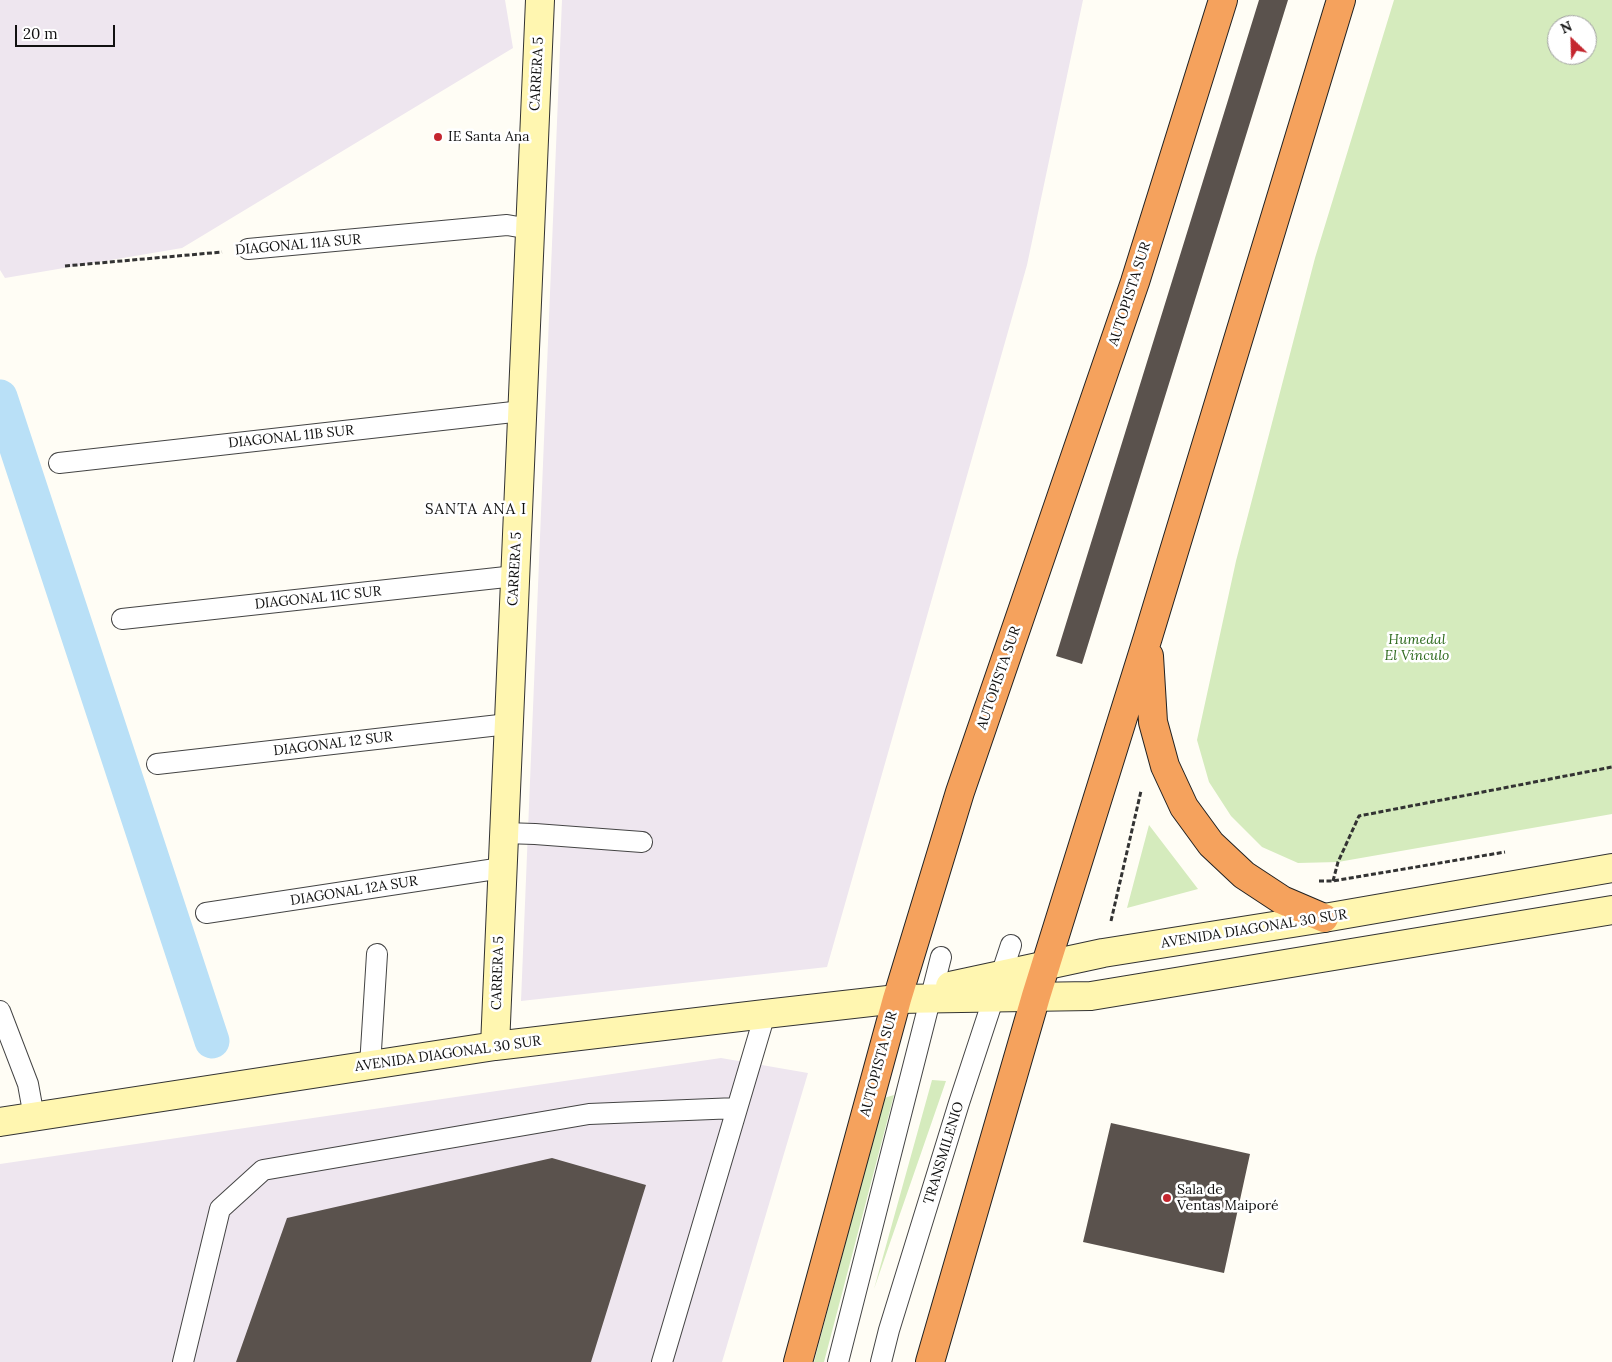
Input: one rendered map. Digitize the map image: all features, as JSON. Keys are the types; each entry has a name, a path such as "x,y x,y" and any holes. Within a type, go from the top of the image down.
{"highway":[{"name":"AUTOPISTA SUR","path":"798,1362 897,999 960,792 1135,282 1223,0"},
{"path":"930,1362 1036,996 1148,637 1341,0"},
{"path":"1148,637 1153,722 1165,766 1184,807 1211,844 1244,875 1282,900 1324,918"}],"street":[{"name":"CARRERA 5","path":"496,1046 508,724 540,1"},
{"name":"AVENIDA DIAGONAL 30 SUR","path":"0,1122 496,1046 996,986 1046,965 1103,952 1324,918 1612,868"},
{"name":"AVENIDA DIAGONAL 30 SUR","path":"996,986 1036,996 1091,996 1612,910"}],"lane":[{"name":"DIAGONAL 11A SUR","path":"248,250 507,225 530,229"},
{"name":"DIAGONAL 11B SUR","path":"59,463 522,411"},
{"name":"DIAGONAL 11C SUR","path":"122,619 515,576"},
{"name":"DIAGONAL 12 SUR","path":"157,764 508,724"},
{"path":"504,833 642,842"},
{"name":"DIAGONAL 12A SUR","path":"206,913 502,868"},
{"name":"TRANSMILENIO","path":"881,1362 889,1330 996,986 1011,944"},
{"path":"370,1066 378,954"},
{"path":"838,1362 941,957"},
{"path":"0,1011 28,1084 34,1116"},
{"path":"662,1362 766,1014"},
{"path":"183,1362 220,1209 264,1170 589,1114 737,1108"}],"path":[{"name":"DIAGONAL 11A SUR","path":"65,266 248,250"},
{"path":"1324,918 1338,862 1359,816 1612,767"},
{"path":"1316,881 1333,881 1506,852"}],"shaded area":[{"path":"0,0 505,0 513,48 182,248 5,278 0,270"},
{"path":"562,0 1083,0 1027,265 827,967 521,1001"},
{"path":"721,1058 808,1073 722,1362 0,1362 0,1164"}],"green space":[{"name":"Humedal El Vinculo","path":"1394,0 1612,0 1612,814 1338,862 1298,863 1262,847 1231,816 1209,782 1197,740 1236,561 1315,258"},
{"path":"1149,825 1198,889 1127,908"},
{"path":"932,1080 946,1081 874,1289"},
{"path":"894,1095 824,1362 814,1362 884,1098"}],"building":[{"path":"1259,0 1288,0 1082,664 1056,656"},
{"name":"Sala de Ventas Maiporé","path":"1111,1123 1250,1154 1224,1273 1083,1242"},
{"path":"552,1158 646,1185 591,1362 236,1362 287,1218"}],"waterway":[{"path":"0,397 212,1041"}],"place":[{"name":"IE Santa Ana","path":"438,137"},
{"name":"Sala de Ventas Maiporé","path":"1167,1198"}],"district":[{"name":"SANTA ANA I","path":"476,510"}]}
